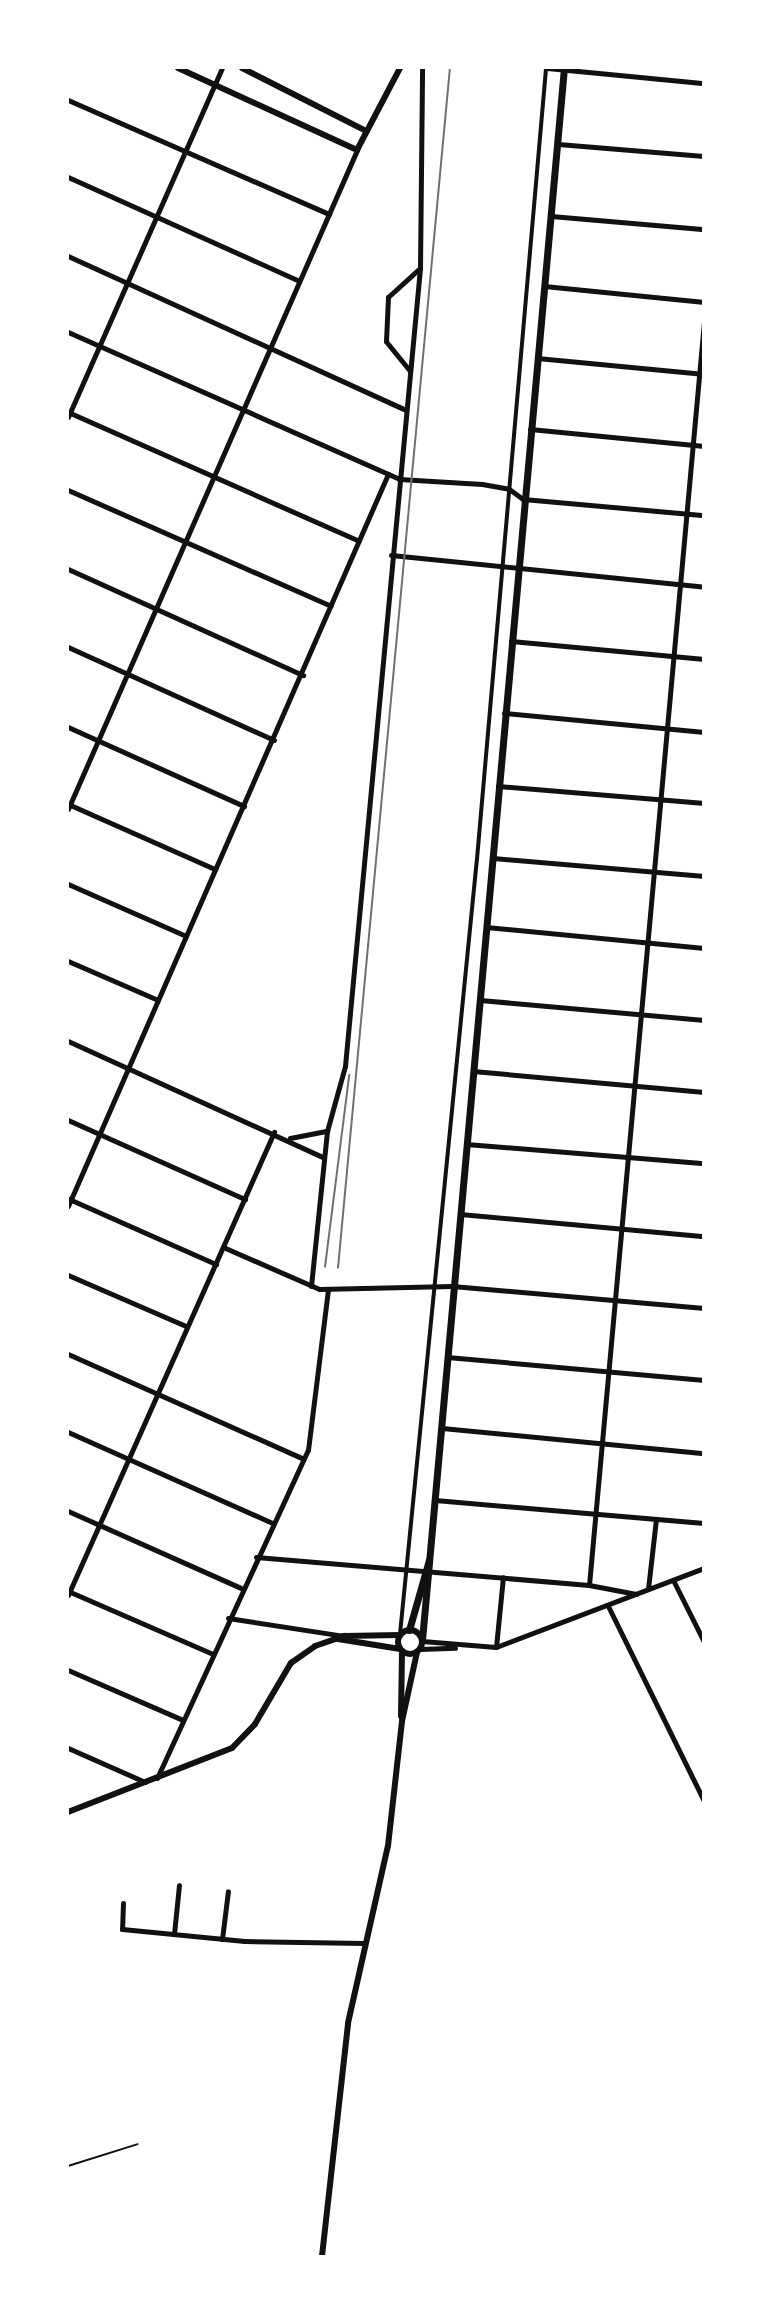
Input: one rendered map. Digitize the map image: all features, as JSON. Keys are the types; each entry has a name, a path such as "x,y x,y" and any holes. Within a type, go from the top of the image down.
{"main road":[{"path":"422,1641 523,499 564,69"},
{"path":"409,1630 428,1570"}],"street":[{"path":"178,68 357,150"},
{"path":"222,68 68,414 359,541"},
{"path":"242,68 366,131"},
{"path":"215,869 68,806 357,150 398,68"},
{"path":"311,1286 327,1131 345,1066 391,555 420,268 422,68"},
{"path":"402,1721 400,1635 410,1569 510,489 546,68 704,83"},
{"path":"68,100 329,214"},
{"path":"558,144 704,156"},
{"path":"68,177 299,281"},
{"path":"551,216 704,229"},
{"path":"68,256 271,345 406,410"},
{"path":"410,371 386,340 388,297 420,268"},
{"path":"544,286 704,302"},
{"path":"589,1585 606,1371 678,585 701,373 704,321"},
{"path":"68,332 399,479 510,489 523,499 704,515"},
{"path":"537,358 701,373"},
{"path":"530,429 704,446"},
{"path":"68,1206 69,1199 215,869 303,675 388,474"},
{"path":"68,490 331,606"},
{"path":"391,555 704,588"},
{"path":"68,568 303,675"},
{"path":"511,641 704,659"},
{"path":"68,647 274,740"},
{"path":"504,713 704,732"},
{"path":"68,727 244,806"},
{"path":"498,786 704,803"},
{"path":"493,858 704,876"},
{"path":"68,884 186,936"},
{"path":"486,927 704,948"},
{"path":"68,961 158,1000"},
{"path":"480,1000 704,1020"},
{"path":"68,1041 127,1069 290,1138 323,1157"},
{"path":"473,1071 704,1092"},
{"path":"68,1120 244,1199"},
{"path":"290,1138 327,1131"},
{"path":"213,1654 68,1592 274,1132"},
{"path":"466,1144 704,1163"},
{"path":"69,1199 216,1264"},
{"path":"460,1214 704,1236"},
{"path":"223,1247 311,1286 328,1290 452,1286 704,1308"},
{"path":"68,1275 186,1326"},
{"path":"156,1780 312,1433 328,1290"},
{"path":"68,1354 302,1458"},
{"path":"447,1357 704,1380"},
{"path":"442,1428 704,1453"},
{"path":"68,1432 272,1522"},
{"path":"435,1500 704,1523"},
{"path":"68,1511 241,1588"},
{"path":"648,1589 656,1519"},
{"path":"255,1557 589,1585 636,1594"},
{"path":"228,1618 401,1650 496,1647 704,1568"},
{"path":"496,1647 503,1577"},
{"path":"673,1580 704,1642"},
{"path":"608,1606 704,1801"},
{"path":"68,1812 156,1780 238,1743 255,1724 291,1663 335,1638 400,1635 409,1630 422,1641 460,1647"},
{"path":"322,2256 348,2023 364,1943 388,1846 402,1721 422,1641"},
{"path":"68,1670 183,1720"},
{"path":"68,1748 147,1783"},
{"path":"174,1934 179,1885"},
{"path":"222,1939 228,1891"},
{"path":"123,1903 122,1929 222,1939 364,1943"}],"lane":[{"path":"68,2166 138,2144"}],"tram line":[{"path":"338,1268 450,68"},
{"path":"325,1267 349,1076"}]}
